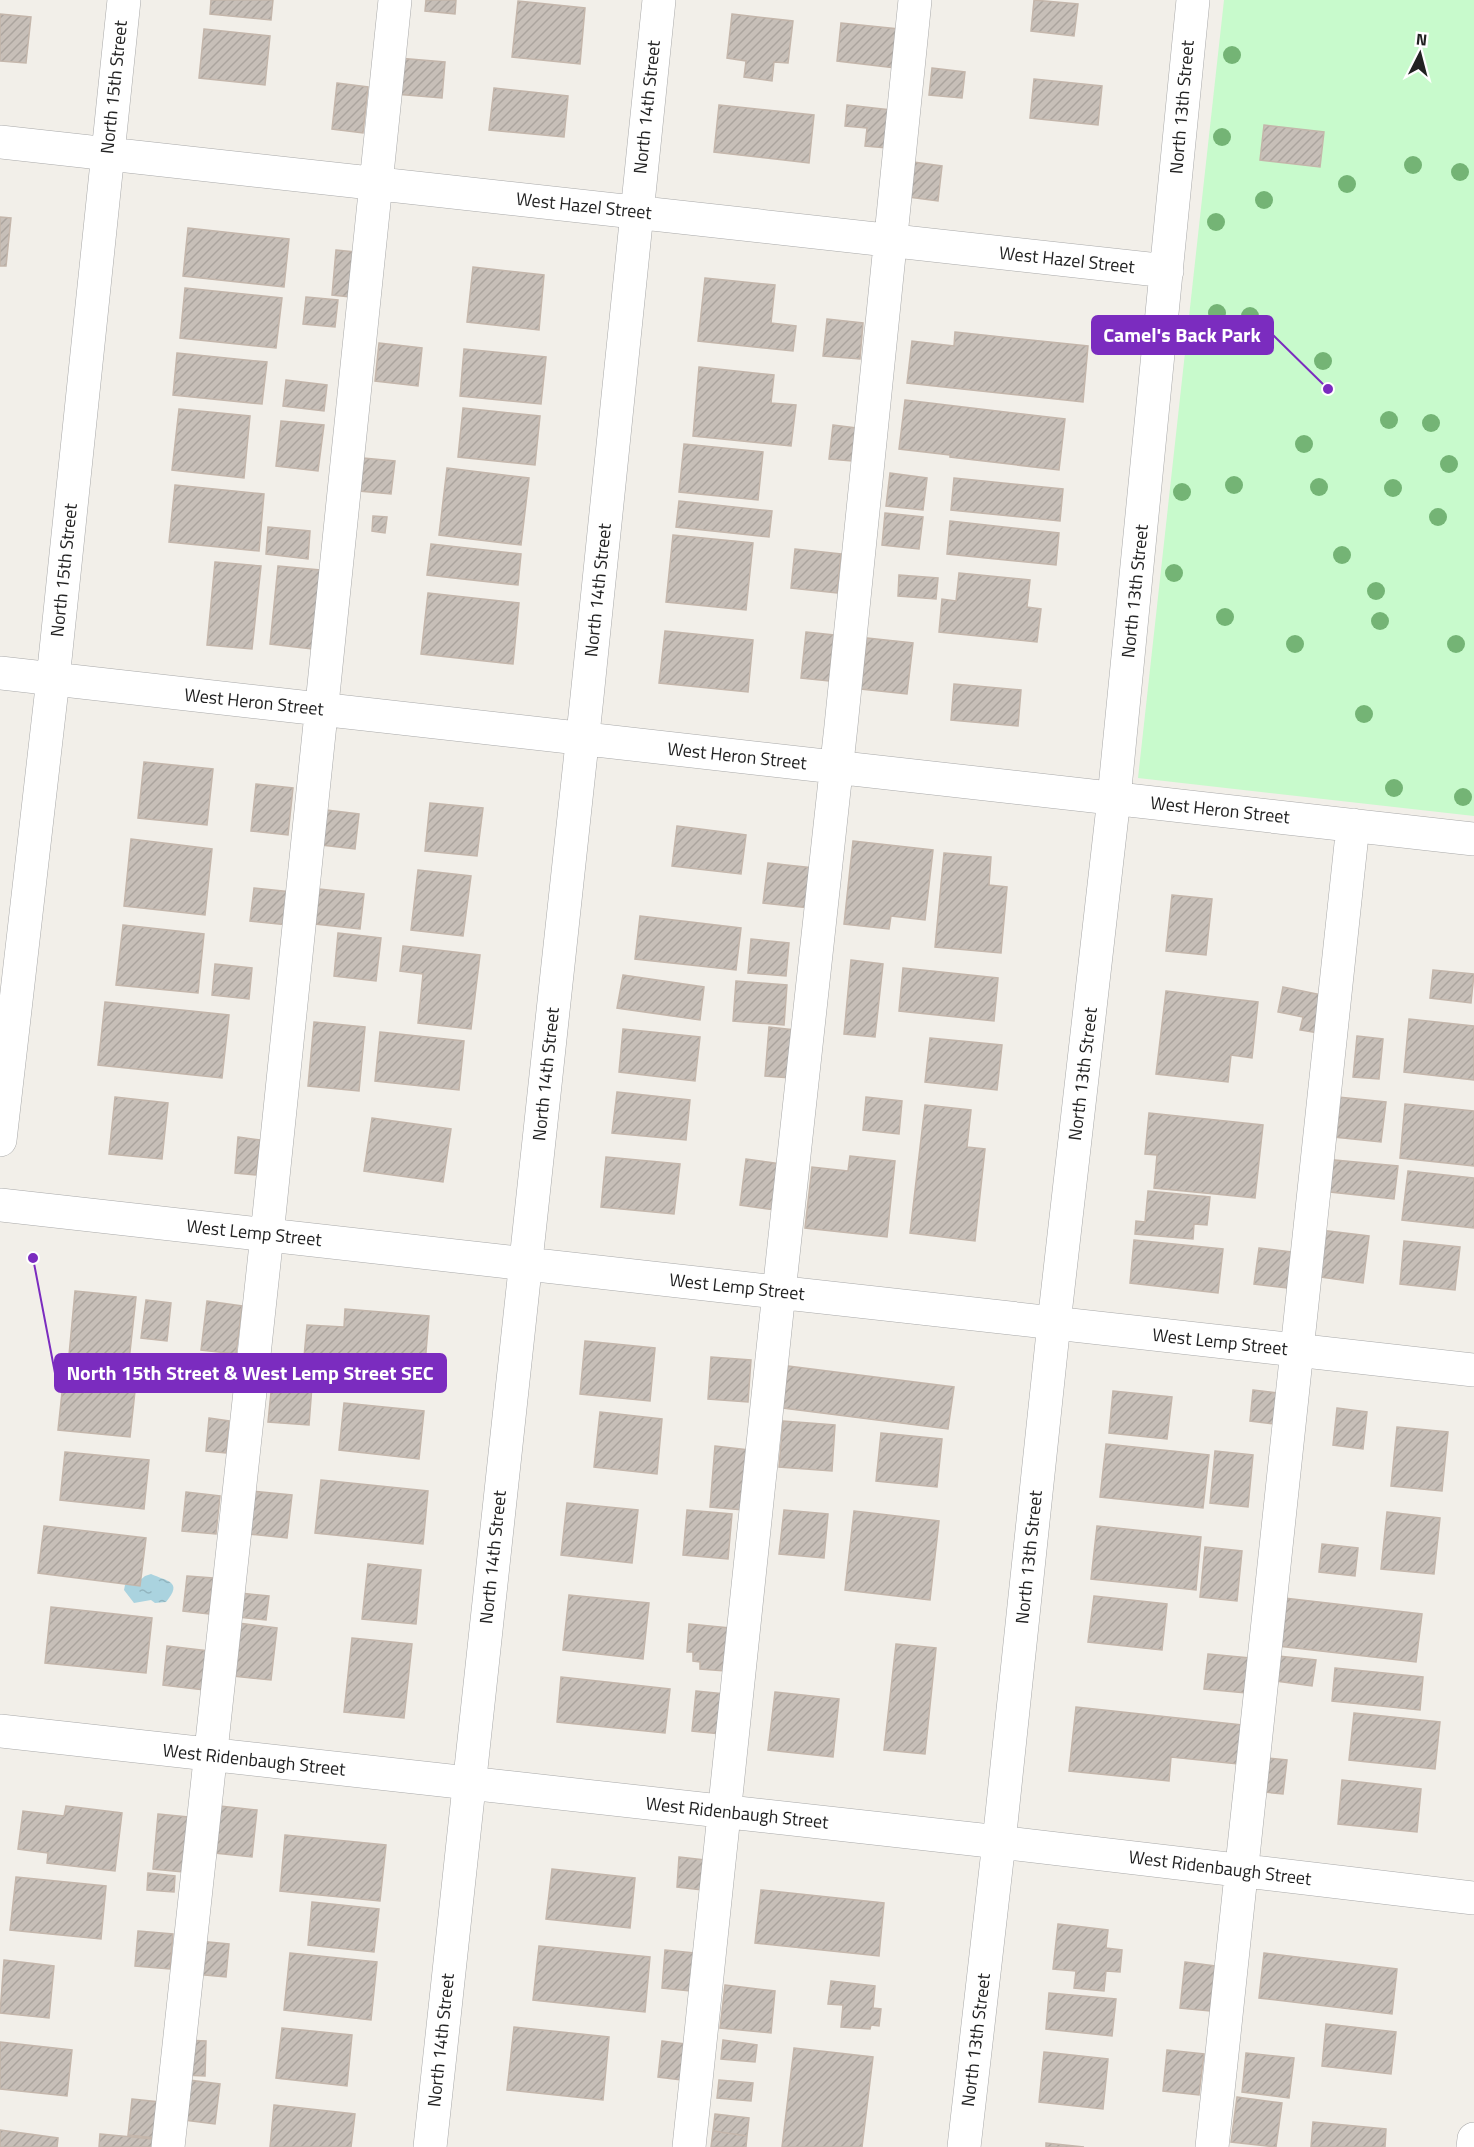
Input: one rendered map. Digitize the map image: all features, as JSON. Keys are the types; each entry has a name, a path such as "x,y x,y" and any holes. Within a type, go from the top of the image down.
{"street":[{"name":"North 15th Street","path":"0,1140 53,679 124,0"},
{"path":"168,2147 267,1235 394,0"},
{"name":"North 14th Street","path":"430,2147 582,739 659,0"},
{"path":"689,2147 915,0"},
{"name":"North 13th Street","path":"964,2147 1114,798 1192,0"},
{"name":"West Hazel Street","path":"0,142 1167,271"},
{"name":"West Heron Street","path":"0,673 1474,838"},
{"path":"1212,2147 1353,825"},
{"name":"West Lemp Street","path":"0,1205 1474,1370"},
{"name":"West Ridenbaugh Street","path":"0,1731 999,1842 1474,1898"},
{"path":"1473,2147 1474,2139"}],"green space":[{"path":"1224,0 1474,0 1474,816 1138,778"}],"water":[{"path":"151,1574 171,1583 173,1590 171,1595 166,1602 155,1603 151,1600 134,1603 124,1590 125,1585 138,1582"}],"building":[{"path":"211,0 273,0 271,20 210,14"},
{"path":"426,0 456,0 455,14 425,11"},
{"path":"1034,0 1078,4 1074,36 1031,31"},
{"path":"518,1 585,8 580,64 512,57"},
{"path":"0,14 31,17 26,63 0,61"},
{"path":"732,14 793,21 788,63 774,62 772,81 744,77 746,61 727,58"},
{"path":"841,23 899,29 895,68 837,61"},
{"path":"204,29 270,36 265,85 199,78"},
{"path":"398,58 445,62 442,98 395,94"},
{"path":"932,68 965,72 962,98 929,95"},
{"path":"1034,79 1102,86 1098,125 1030,118"},
{"path":"337,83 368,87 363,133 332,129"},
{"path":"494,88 568,96 564,137 489,130"},
{"path":"719,105 814,115 809,163 714,152"},
{"path":"847,105 891,110 887,148 865,146 867,128 845,126"},
{"path":"1264,125 1324,132 1320,167 1260,160"},
{"path":"906,161 942,166 938,201 901,196"},
{"path":"0,217 11,218 6,266 0,266"},
{"path":"188,228 289,239 284,287 183,276"},
{"path":"336,250 355,252 350,297 332,295"},
{"path":"473,267 544,275 539,330 467,322"},
{"path":"705,278 775,285 771,323 796,326 793,351 698,341"},
{"path":"185,288 282,298 276,348 180,338"},
{"path":"306,297 338,300 335,327 303,324"},
{"path":"827,319 863,323 860,359 823,356"},
{"path":"955,332 1088,346 1083,402 907,383 912,341 954,346"},
{"path":"379,343 422,348 418,386 375,381"},
{"path":"464,349 546,357 541,404 460,396"},
{"path":"177,353 267,362 262,404 173,395"},
{"path":"699,367 774,375 771,403 796,405 791,446 693,436"},
{"path":"286,380 327,385 324,411 283,406"},
{"path":"905,400 1065,419 1059,470 899,449"},
{"path":"463,408 540,416 535,465 458,457"},
{"path":"179,409 250,416 244,478 172,470"},
{"path":"281,421 324,425 318,471 276,466"},
{"path":"833,425 856,428 852,461 829,459"},
{"path":"684,444 763,452 758,500 679,492"},
{"path":"363,458 395,461 391,494 359,491"},
{"path":"447,468 529,478 521,545 439,535"},
{"path":"890,473 927,478 923,510 886,506"},
{"path":"954,478 1063,489 1060,521 951,510"},
{"path":"175,485 264,494 259,551 169,542"},
{"path":"679,501 772,511 769,537 676,527"},
{"path":"885,513 923,517 919,549 882,545"},
{"path":"373,516 387,517 385,533 372,531"},
{"path":"950,521 1059,533 1056,565 947,554"},
{"path":"268,527 310,531 308,559 266,554"},
{"path":"673,535 753,543 746,610 666,602"},
{"path":"431,544 521,554 518,585 427,575"},
{"path":"795,549 841,554 837,593 791,588"},
{"path":"215,562 261,566 252,649 207,645"},
{"path":"278,566 320,570 312,649 270,644"},
{"path":"959,573 1030,580 1027,607 1041,609 1037,642 939,632 942,599 956,601"},
{"path":"899,575 938,578 936,599 898,596"},
{"path":"428,593 519,603 513,664 421,654"},
{"path":"665,631 753,640 748,692 659,683"},
{"path":"806,632 834,635 829,681 801,678"},
{"path":"867,638 913,643 907,694 861,689"},
{"path":"954,684 1021,690 1018,726 951,720"},
{"path":"144,762 213,769 207,825 138,818"},
{"path":"256,784 293,788 288,835 251,831"},
{"path":"430,803 483,808 477,856 425,851"},
{"path":"318,809 359,814 355,849 313,844"},
{"path":"677,826 746,835 741,874 672,866"},
{"path":"131,839 212,849 205,915 124,906"},
{"path":"853,841 933,850 925,920 891,916 889,929 844,924"},
{"path":"944,853 991,857 989,885 1007,887 1001,953 935,947"},
{"path":"768,863 814,868 810,908 763,903"},
{"path":"418,870 471,876 463,936 411,930"},
{"path":"254,888 292,892 288,925 250,921"},
{"path":"310,888 364,894 360,929 306,923"},
{"path":"1172,895 1212,899 1206,955 1166,951"},
{"path":"640,916 741,928 736,970 635,959"},
{"path":"123,925 204,934 198,993 116,985"},
{"path":"338,933 381,938 376,981 334,976"},
{"path":"751,939 789,943 786,976 748,973"},
{"path":"403,946 480,955 471,1029 418,1023 423,974 400,971"},
{"path":"851,960 883,964 875,1037 844,1034"},
{"path":"215,964 252,968 249,999 212,995"},
{"path":"903,968 998,978 994,1021 899,1011"},
{"path":"1433,970 1474,974 1471,1003 1430,998"},
{"path":"623,975 704,987 700,1020 617,1008"},
{"path":"736,981 787,985 784,1025 733,1021"},
{"path":"1283,987 1327,996 1318,1033 1300,1030 1303,1017 1278,1012"},
{"path":"1166,991 1258,1002 1252,1058 1231,1055 1228,1082 1156,1074"},
{"path":"105,1002 229,1015 222,1078 98,1065"},
{"path":"1409,1019 1474,1026 1474,1080 1404,1072"},
{"path":"314,1022 365,1027 359,1091 308,1086"},
{"path":"769,1027 795,1030 791,1078 765,1076"},
{"path":"623,1029 700,1037 695,1081 619,1072"},
{"path":"380,1032 464,1041 459,1090 375,1081"},
{"path":"1357,1036 1383,1039 1379,1079 1353,1077"},
{"path":"930,1038 1002,1045 997,1090 925,1082"},
{"path":"617,1092 690,1100 686,1140 612,1133"},
{"path":"115,1097 168,1103 162,1159 109,1154"},
{"path":"866,1097 902,1101 899,1134 863,1130"},
{"path":"1338,1097 1386,1102 1381,1142 1334,1137"},
{"path":"1405,1104 1474,1111 1474,1166 1400,1158"},
{"path":"925,1105 971,1110 967,1147 985,1149 975,1241 910,1233"},
{"path":"1149,1113 1263,1125 1255,1198 1154,1188 1157,1155 1145,1154"},
{"path":"372,1118 451,1129 443,1182 364,1171"},
{"path":"238,1137 260,1140 256,1175 235,1173"},
{"path":"850,1156 895,1161 887,1237 805,1228 812,1167 848,1171"},
{"path":"606,1157 680,1164 674,1214 601,1207"},
{"path":"746,1159 781,1164 775,1210 740,1205"},
{"path":"1324,1159 1398,1166 1394,1199 1321,1191"},
{"path":"1408,1171 1474,1178 1474,1228 1402,1220"},
{"path":"1148,1191 1210,1197 1207,1225 1194,1224 1193,1239 1135,1234 1136,1221 1145,1222"},
{"path":"1320,1230 1369,1236 1363,1283 1314,1276"},
{"path":"1134,1240 1223,1249 1218,1293 1130,1283"},
{"path":"1404,1241 1460,1247 1455,1290 1400,1284"},
{"path":"1259,1248 1291,1252 1287,1288 1254,1284"},
{"path":"75,1291 136,1297 129,1361 69,1355"},
{"path":"146,1300 171,1303 167,1341 141,1338"},
{"path":"207,1301 242,1306 236,1354 201,1350"},
{"path":"345,1309 429,1316 423,1388 302,1378 307,1325 344,1327"},
{"path":"585,1341 655,1348 650,1401 580,1394"},
{"path":"711,1357 751,1360 748,1402 708,1399"},
{"path":"788,1366 954,1387 948,1429 783,1408"},
{"path":"64,1374 136,1382 130,1437 58,1430"},
{"path":"272,1382 312,1386 309,1425 268,1422"},
{"path":"1253,1390 1277,1393 1274,1424 1250,1421"},
{"path":"1113,1391 1172,1397 1167,1439 1109,1433"},
{"path":"344,1403 424,1411 419,1459 339,1450"},
{"path":"1337,1408 1367,1412 1363,1449 1333,1445"},
{"path":"600,1412 662,1419 657,1474 594,1467"},
{"path":"209,1418 229,1421 226,1453 206,1451"},
{"path":"783,1421 835,1425 832,1471 779,1467"},
{"path":"1397,1427 1448,1432 1442,1491 1391,1486"},
{"path":"881,1433 942,1439 937,1487 876,1481"},
{"path":"1106,1444 1209,1455 1203,1508 1100,1497"},
{"path":"715,1446 749,1450 743,1510 710,1507"},
{"path":"1215,1451 1253,1455 1248,1507 1210,1503"},
{"path":"65,1452 149,1460 144,1509 60,1500"},
{"path":"321,1480 428,1491 423,1544 315,1533"},
{"path":"252,1491 292,1495 287,1538 248,1534"},
{"path":"186,1492 220,1496 216,1534 182,1531"},
{"path":"567,1503 638,1510 632,1563 561,1555"},
{"path":"687,1510 732,1514 728,1559 683,1555"},
{"path":"784,1510 828,1514 824,1558 779,1554"},
{"path":"854,1511 939,1521 930,1600 845,1590"},
{"path":"1387,1512 1440,1518 1434,1574 1381,1569"},
{"path":"44,1526 146,1538 140,1586 38,1573"},
{"path":"1097,1526 1201,1537 1196,1590 1091,1579"},
{"path":"1322,1544 1358,1548 1355,1576 1319,1572"},
{"path":"1205,1547 1242,1551 1237,1601 1200,1597"},
{"path":"368,1564 421,1570 416,1624 362,1619"},
{"path":"187,1576 213,1578 209,1614 183,1611"},
{"path":"231,1592 269,1596 266,1620 229,1616"},
{"path":"569,1595 649,1603 643,1659 563,1650"},
{"path":"1094,1596 1167,1604 1162,1650 1088,1642"},
{"path":"1284,1598 1422,1614 1416,1662 1278,1646"},
{"path":"51,1607 152,1618 146,1673 45,1663"},
{"path":"230,1622 277,1628 271,1680 224,1675"},
{"path":"689,1624 730,1628 725,1671 700,1669 700,1662 693,1661 693,1652 687,1652"},
{"path":"352,1638 412,1644 404,1718 344,1712"},
{"path":"896,1644 936,1648 925,1754 884,1750"},
{"path":"167,1646 209,1651 204,1690 163,1685"},
{"path":"1208,1654 1250,1658 1246,1693 1204,1689"},
{"path":"1278,1656 1316,1660 1312,1686 1276,1681"},
{"path":"1335,1668 1423,1677 1420,1710 1332,1701"},
{"path":"561,1677 670,1689 665,1733 557,1722"},
{"path":"696,1691 735,1695 731,1735 692,1731"},
{"path":"775,1692 839,1699 833,1757 768,1750"},
{"path":"1076,1707 1242,1725 1238,1764 1171,1757 1169,1781 1069,1771"},
{"path":"1354,1713 1440,1722 1435,1769 1349,1760"},
{"path":"1258,1757 1287,1760 1283,1794 1254,1791"},
{"path":"1342,1780 1421,1789 1417,1832 1338,1824"},
{"path":"211,1805 257,1810 252,1857 205,1852"},
{"path":"66,1806 122,1813 115,1871 47,1863 48,1853 18,1849 23,1811 64,1816"},
{"path":"158,1814 188,1817 183,1872 153,1869"},
{"path":"285,1835 386,1845 380,1901 280,1891"},
{"path":"679,1857 705,1860 702,1890 677,1887"},
{"path":"552,1869 635,1878 630,1928 546,1919"},
{"path":"148,1873 175,1876 174,1892 147,1890"},
{"path":"16,1877 106,1886 101,1939 10,1930"},
{"path":"761,1890 884,1903 879,1956 755,1943"},
{"path":"312,1902 379,1909 374,1952 308,1945"},
{"path":"1058,1924 1108,1930 1106,1948 1122,1950 1120,1972 1106,1971 1104,1991 1074,1988 1076,1971 1053,1969"},
{"path":"138,1931 173,1934 170,1969 135,1966"},
{"path":"198,1941 229,1944 226,1977 194,1974"},
{"path":"539,1946 650,1957 645,2012 533,2000"},
{"path":"665,1950 694,1953 690,1991 662,1988"},
{"path":"290,1953 377,1962 371,2020 284,2010"},
{"path":"1264,1953 1397,1969 1392,2014 1259,1998"},
{"path":"4,1960 54,1966 49,2018 0,2013"},
{"path":"1185,1962 1215,1966 1210,2011 1180,2008"},
{"path":"831,1981 875,1986 873,2008 881,2009 879,2026 871,2025 870,2029 841,2027 843,2005 828,2004"},
{"path":"725,1985 775,1991 771,2033 720,2028"},
{"path":"1049,1993 1116,1999 1112,2036 1046,2029"},
{"path":"1326,2024 1396,2032 1391,2074 1322,2066"},
{"path":"514,2027 609,2037 603,2100 507,2090"},
{"path":"282,2028 352,2035 347,2086 276,2078"},
{"path":"184,2040 206,2041 205,2076 183,2075"},
{"path":"723,2040 757,2045 755,2062 721,2059"},
{"path":"662,2041 685,2044 681,2080 658,2077"},
{"path":"0,2042 72,2050 67,2096 0,2089"},
{"path":"794,2048 873,2057 862,2147 782,2147"},
{"path":"1167,2050 1204,2054 1199,2095 1163,2091"},
{"path":"1044,2052 1108,2059 1103,2109 1039,2102"},
{"path":"1246,2053 1294,2058 1289,2098 1242,2092"},
{"path":"181,2079 220,2084 215,2124 176,2119"},
{"path":"719,2080 753,2083 751,2101 717,2098"},
{"path":"1237,2097 1282,2103 1276,2147 1231,2142"},
{"path":"132,2099 160,2102 156,2138 128,2135"},
{"path":"274,2105 355,2114 351,2147 270,2147"},
{"path":"715,2114 749,2118 747,2136 713,2131"},
{"path":"1313,2122 1386,2129 1385,2147 1311,2147"},
{"path":"0,2130 58,2138 57,2147 0,2147"},
{"path":"713,2131 747,2136 746,2147 711,2147"},
{"path":"100,2134 153,2139 153,2147 99,2147"},
{"path":"1046,2143 1084,2147 1046,2147"}],"place":[{"name":"Camel's Back Park","path":"1328,389"},
{"name":"North 15th Street & West Lemp Street SEC","path":"33,1258"}]}
